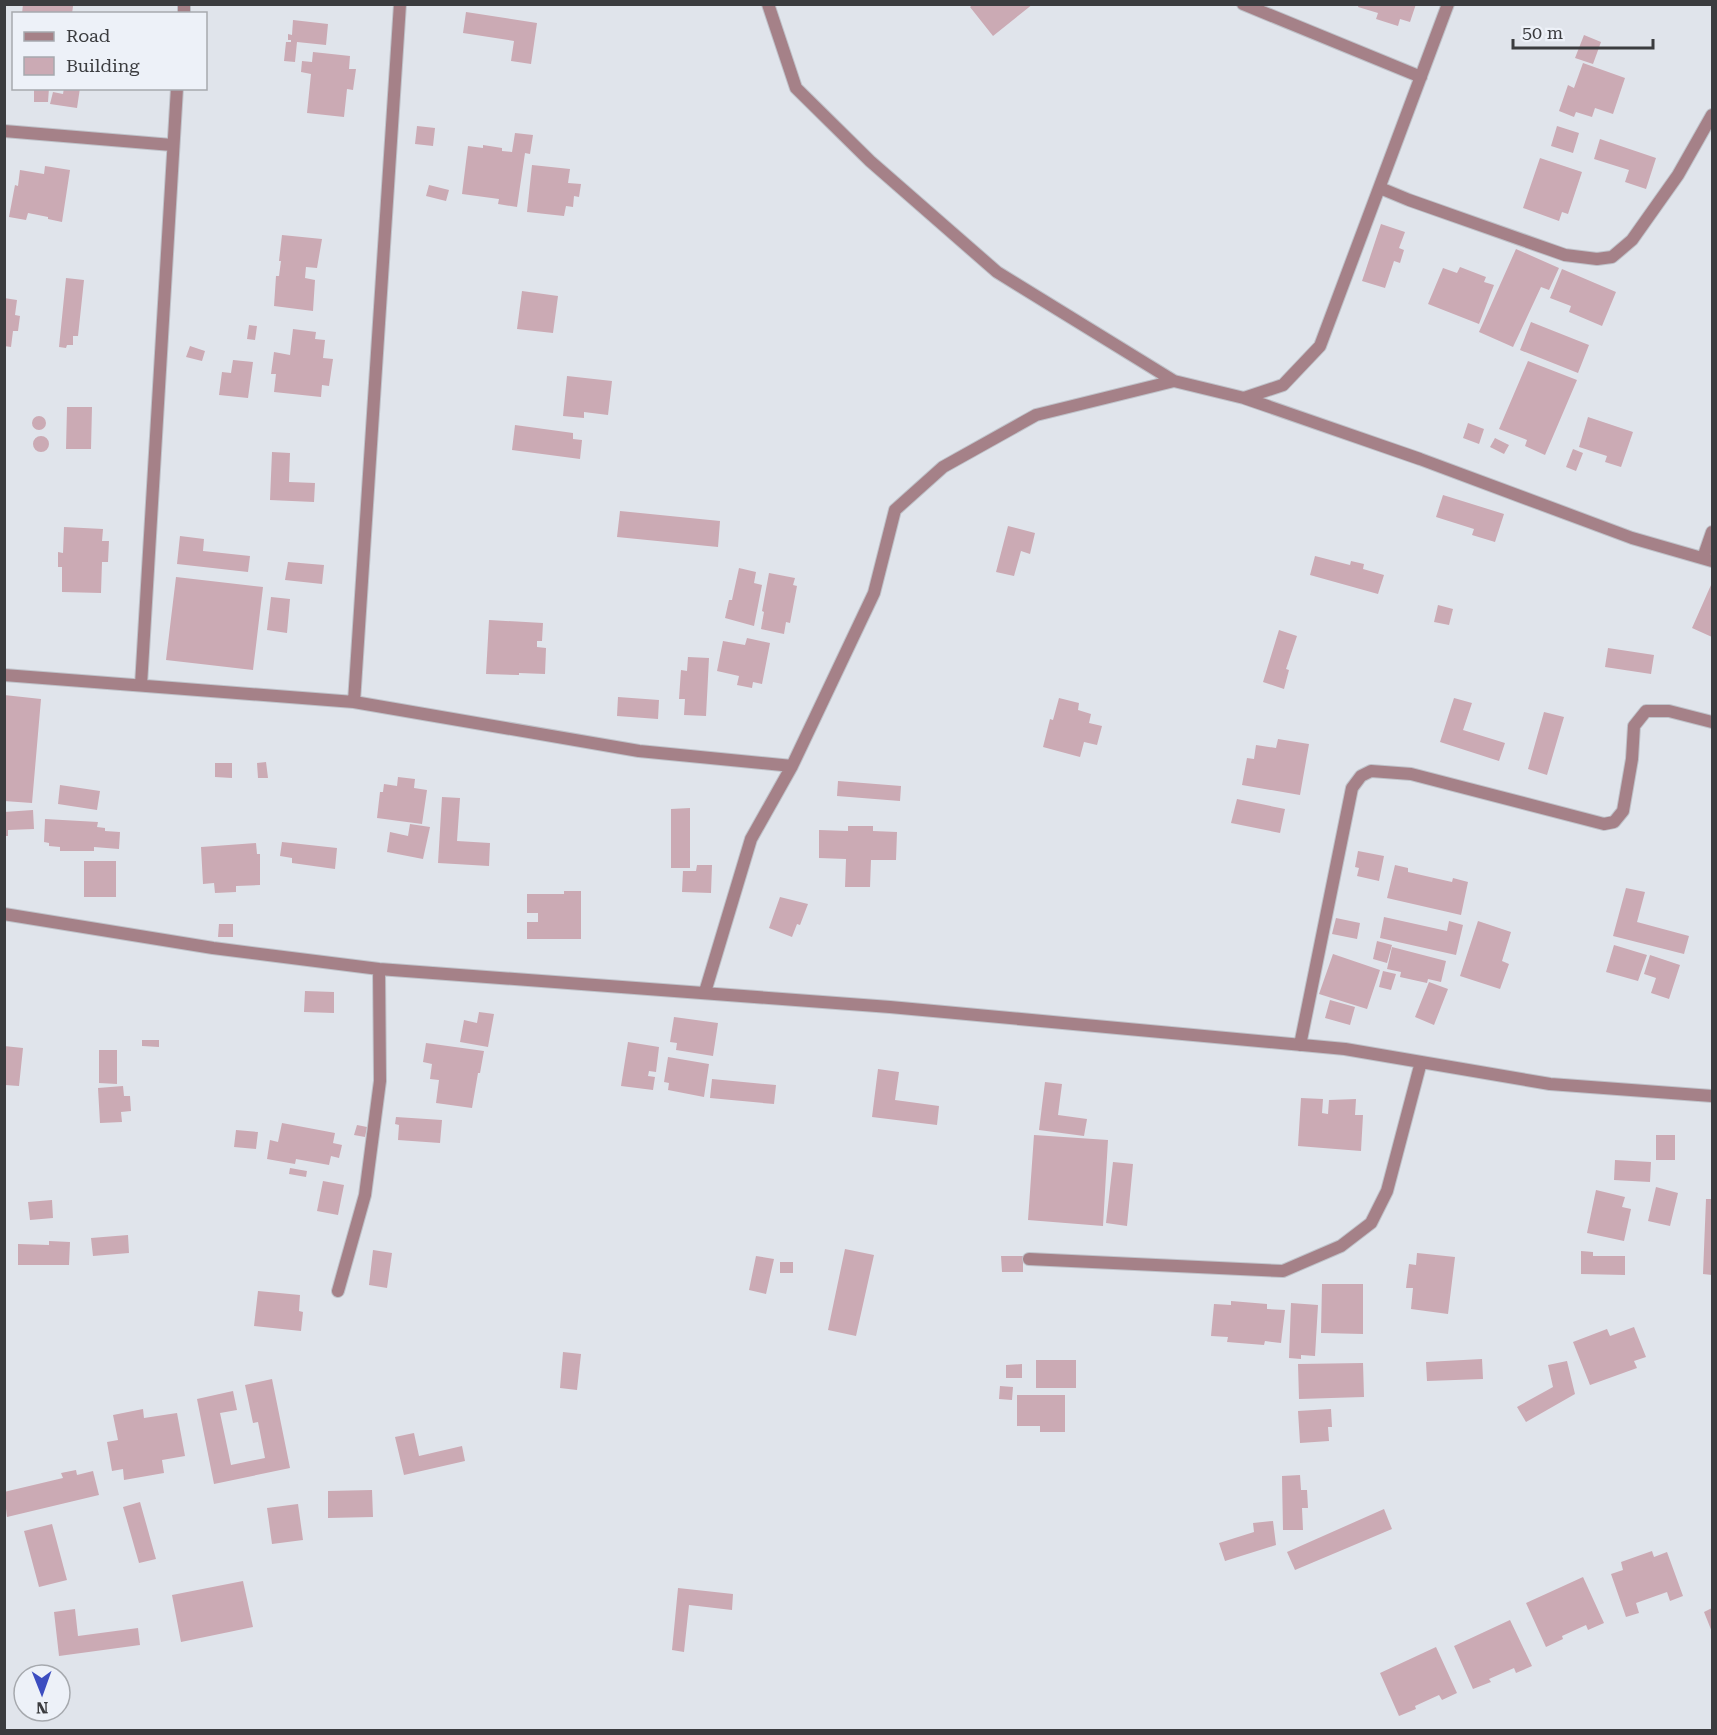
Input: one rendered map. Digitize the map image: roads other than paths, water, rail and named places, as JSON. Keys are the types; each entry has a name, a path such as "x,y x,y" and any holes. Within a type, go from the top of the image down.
{"street":[{"path":"354,702 400,4"},
{"path":"768,4 796,88 870,161 998,272 1174,381 1244,398 1420,459 1632,538 1708,559 1713,532"},
{"path":"1243,4 1421,78"},
{"path":"1244,398 1283,384 1320,346 1448,4"},
{"path":"141,684 177,90"},
{"path":"1380,188 1564,255 1597,259 1612,257 1632,240 1672,184 1713,115"},
{"path":"4,131 172,145"},
{"path":"705,992 751,839 792,766 873,593 895,510 943,467 1036,415 1174,381"},
{"path":"4,675 354,702 639,751 792,766"},
{"path":"1300,1045 1352,788 1360,776 1371,771 1411,774 1604,825 1614,822 1623,811 1632,759 1634,726 1646,711 1670,711 1713,722"},
{"path":"4,914 213,948 380,969 705,992 1345,1049 1550,1084 1713,1096"},
{"path":"338,1291 365,1195 381,1081 380,969"},
{"path":"1029,1259 1283,1271 1341,1246 1371,1222 1387,1191 1421,1062"}]}
